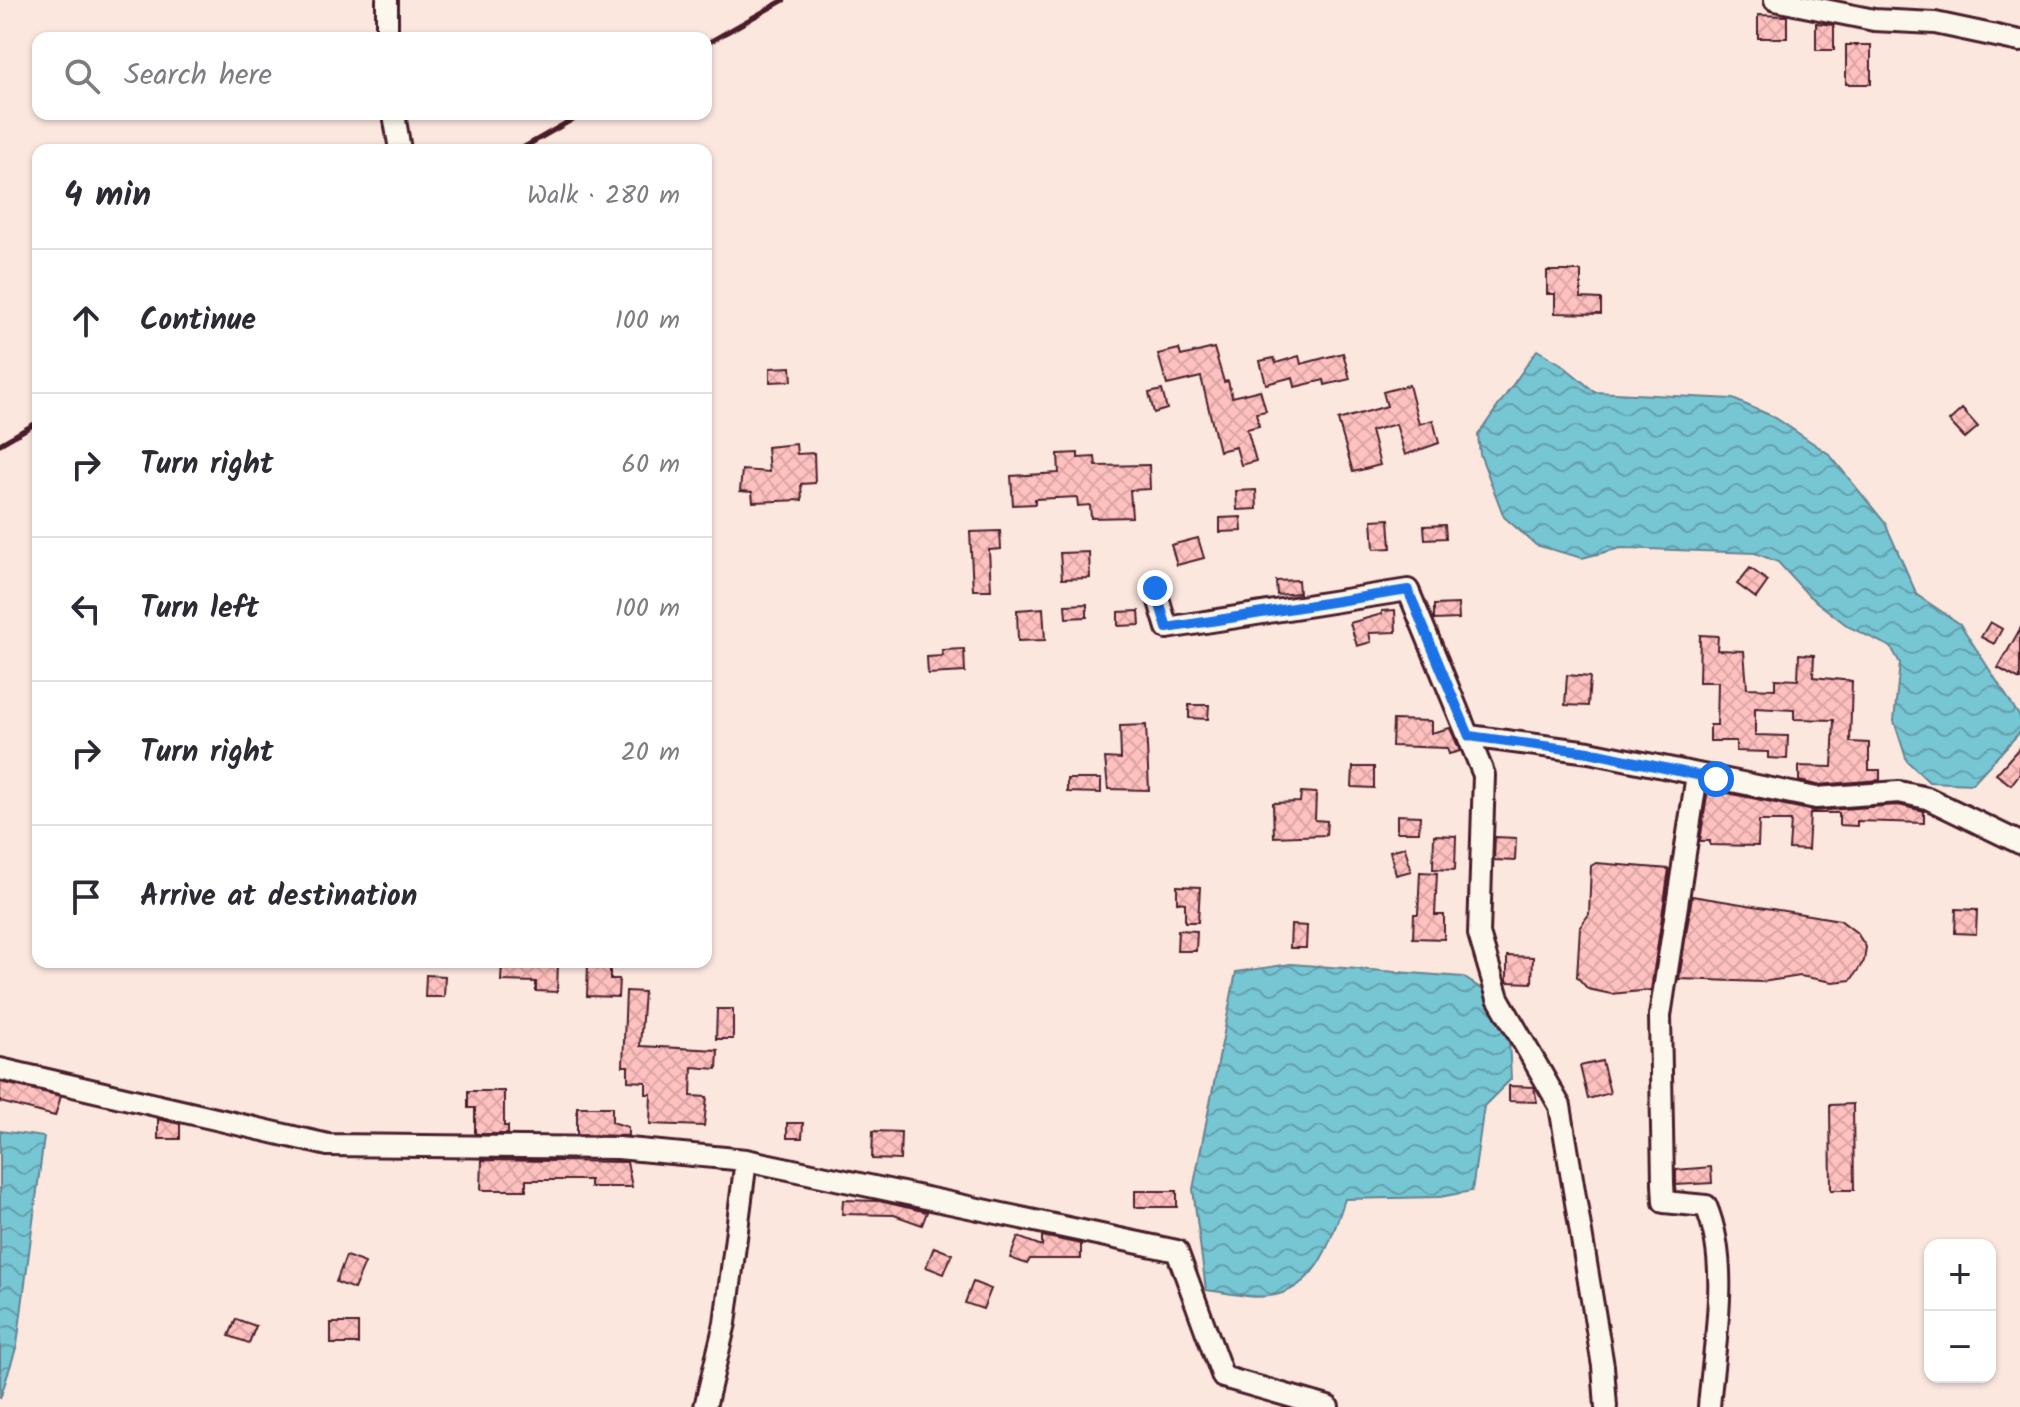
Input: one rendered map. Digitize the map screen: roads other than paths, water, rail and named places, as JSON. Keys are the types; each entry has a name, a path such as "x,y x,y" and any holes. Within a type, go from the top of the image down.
{"street":[{"path":"387,0 387,32"},
{"path":"1775,0 1874,20 1935,23 2020,41"},
{"path":"395,120 399,144"},
{"path":"1155,588 1167,628 1408,590 1484,775 1479,934 1498,998 1560,1106 1603,1366 1606,1407"},
{"path":"1469,736 1589,752 1816,798 1899,792 1927,798 2020,843"},
{"path":"1697,775 1660,1016 1664,1202 1706,1206 1715,1228 1718,1298 1709,1407"},
{"path":"0,1069 328,1145 618,1148 746,1160 1177,1251 1223,1377 1328,1407"},
{"path":"705,1407 725,1323 746,1160"}],"water":[{"path":"1537,350 1561,364 1595,392 1733,399 1774,417 1829,454 1885,523 1917,595 1960,624 2020,717 2020,732 1972,784 1929,782 1907,761 1894,721 1900,663 1891,647 1849,627 1809,596 1778,562 1755,553 1621,548 1582,558 1536,545 1504,517 1480,454 1478,435"},
{"path":"1291,964 1463,977 1488,993 1509,1040 1511,1079 1484,1106 1472,1191 1440,1197 1345,1199 1328,1246 1300,1284 1286,1292 1262,1297 1206,1290 1193,1189 1236,972"},
{"path":"0,1131 44,1137 17,1345 0,1399"}],"railway":[{"path":"712,41 784,0"},
{"path":"530,144 572,120"},
{"path":"0,444 32,425"}]}
